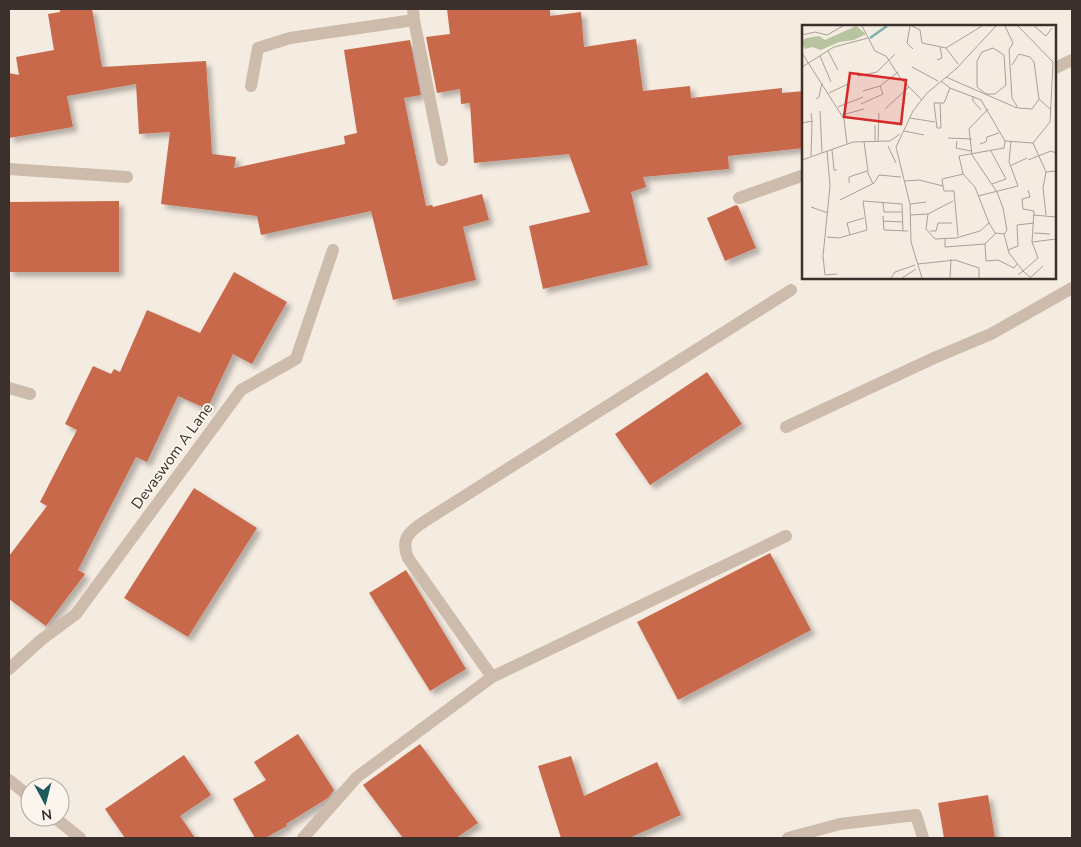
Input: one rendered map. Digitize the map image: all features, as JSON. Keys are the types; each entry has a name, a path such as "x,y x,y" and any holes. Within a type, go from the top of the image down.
{"street":[{"path":"252,86 258,48 290,38 413,14 442,160"},
{"path":"1056,68 1072,60"},
{"path":"9,169 127,177"},
{"path":"739,198 802,176"},
{"name":"Devaswom A Lane","path":"9,669 41,640 76,614 241,390 296,359 333,250"},
{"path":"786,427 934,358 991,334 1072,288"},
{"path":"492,677 408,558 404,547 409,533 425,520 791,290"},
{"path":"9,388 30,394"},
{"path":"303,838 357,777 492,677 786,536"},
{"path":"9,780 20,789"},
{"path":"788,838 840,824 916,815 923,838"},
{"path":"66,827 80,838"}],"building":[{"path":"60,9 92,9 102,67 206,61 212,154 236,157 234,168 345,144 344,136 357,133 344,50 410,40 421,95 404,98 426,206 432,205 433,207 482,194 489,220 463,227 476,280 393,300 371,211 261,235 257,216 161,204 170,132 139,134 136,84 67,96 73,127 9,138 9,73 19,75 16,57 54,50 48,14 60,12"},
{"path":"447,9 550,9 550,16 581,12 584,47 636,39 643,91 690,86 691,98 782,88 782,93 802,91 802,148 728,156 729,169 643,177 646,187 631,192 648,265 543,289 529,226 590,212 569,154 474,163 470,103 461,104 460,89 437,93 426,37 450,34"},
{"path":"119,201 119,272 9,272 9,202"},
{"path":"736,205 756,248 725,261 707,218"},
{"path":"234,272 287,302 252,364 233,354 207,409 178,396 147,462 136,457 78,570 85,574 46,626 9,599 9,556 47,506 40,502 77,430 65,424 93,366 111,374 114,369 120,372 147,310 200,333"},
{"path":"707,372 742,424 650,485 615,434"},
{"path":"194,488 257,528 188,637 124,598"},
{"path":"770,553 811,630 678,700 637,622"},
{"path":"406,570 466,669 430,691 369,593"},
{"path":"298,734 334,790 328,798 286,824 287,826 265,838 255,838 233,799 266,780 254,762"},
{"path":"420,744 478,823 456,838 403,838 363,785"},
{"path":"184,755 211,795 180,816 195,838 125,838 105,809"},
{"path":"571,756 584,796 657,762 681,815 629,838 561,838 538,766"},
{"path":"988,795 995,838 944,838 938,803"}]}
